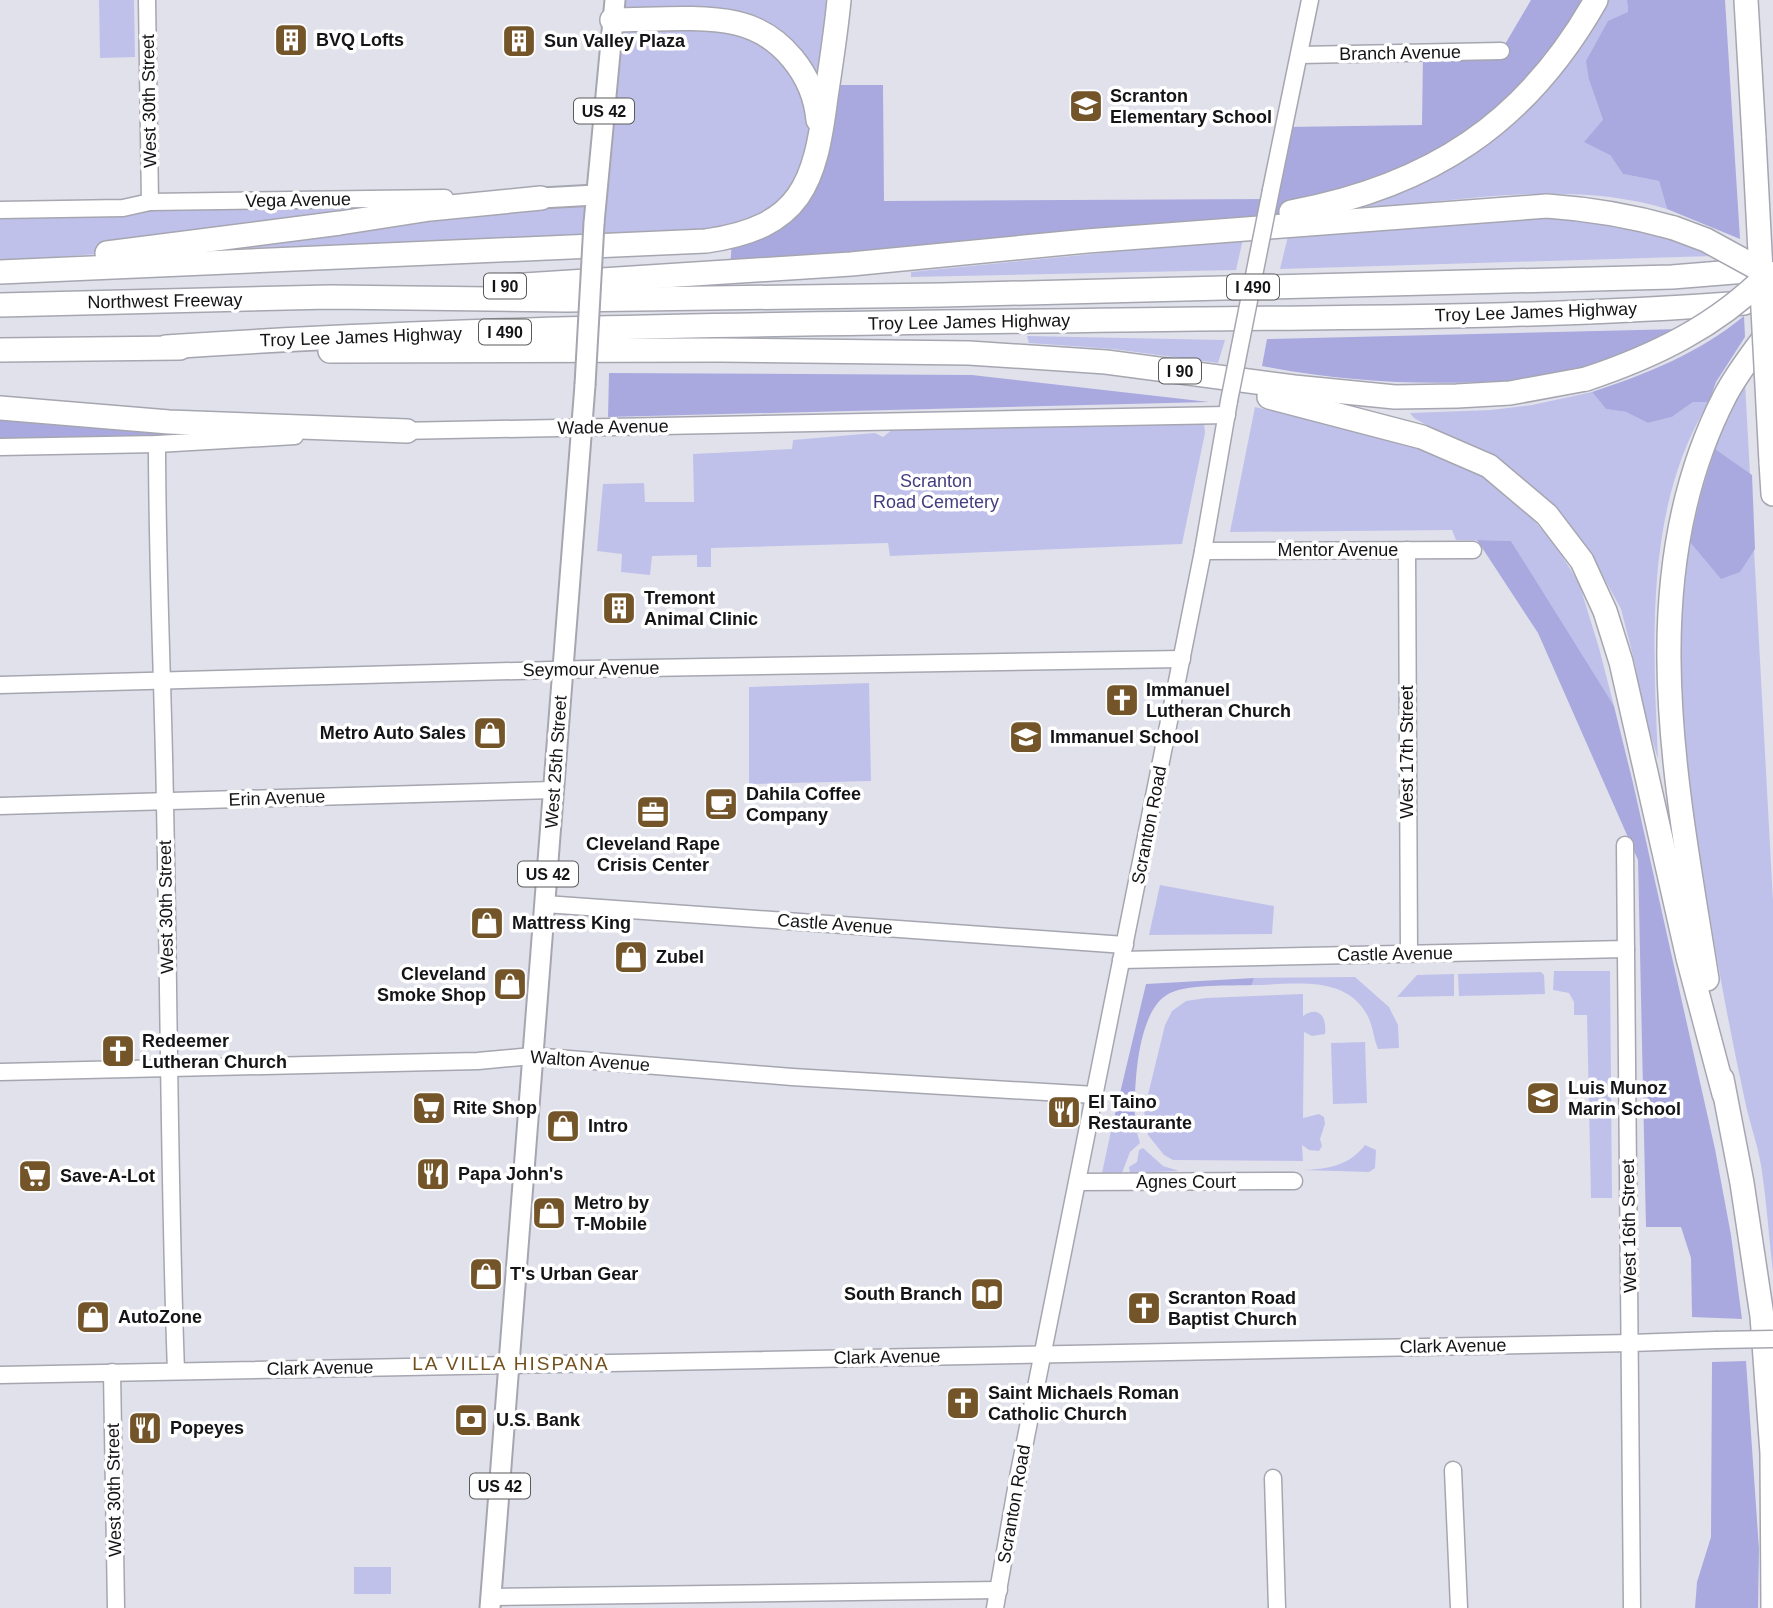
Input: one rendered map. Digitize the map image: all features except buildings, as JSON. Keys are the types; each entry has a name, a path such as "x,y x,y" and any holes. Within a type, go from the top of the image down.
{"highway":[{"path":"0,272 706,241 758,229 789,207 801,194 811,174 820,145 839,0"},
{"name":"I 90","path":"330,297 850,264 1087,241 1298,211 1352,198 1404,180 1466,145 1507,114 1538,85 1597,0"},
{"path":"1746,0 1773,494"},
{"path":"613,10 737,23 762,33 782,47 798,64 811,86 817,109 820,145"},
{"path":"0,262 132,251 396,213 541,198"},
{"path":"1087,241 1547,206 1630,215 1674,228 1706,240 1773,276"},
{"name":"I 90","path":"0,351 166,347 343,352 894,351 1043,356 1395,397 1510,393 1586,379 1626,366 1695,333 1728,311 1773,268"},
{"name":"Troy Lee James Highway","path":"330,297 566,300 941,295 1672,277 1773,268"},
{"name":"Northwest Freeway","path":"0,305 330,297"},
{"name":"Troy Lee James Highway","path":"166,347 368,335 845,324 1517,314 1686,308 1773,301"},
{"path":"1773,326 1747,359 1726,394 1703,443 1692,475 1672,586 1669,656 1670,709 1681,822 1762,1316 1772,1453 1773,1608"},
{"path":"772,351 1119,377 1256,394 1304,404 1422,437 1459,452 1499,474 1548,515 1582,561 1605,611 1621,662 1679,921 1724,1094"},
{"path":"0,408 169,422 407,430"}],"main road":[{"name":"West 25th Street","path":"490,1603 585,385 594,223 613,10"},
{"name":"Vega Avenue","path":"541,198 597,195"}],"street":[{"name":"West 30th Street","path":"148,0 150,202"},
{"name":"Scranton Road","path":"995,1608 1019,1472 1182,659 1228,408 1310,0"},
{"name":"Branch Avenue","path":"1300,55 1501,51"},
{"name":"Vega Avenue","path":"0,210 123,208 150,202 541,198"},
{"name":"Wade Avenue","path":"0,447 157,444 407,430 1228,408"},
{"name":"West 30th Street","path":"157,444 176,1371"},
{"name":"West 17th Street","path":"1407,550 1409,953"},
{"name":"Mentor Avenue","path":"1203,551 1473,550"},
{"name":"Seymour Avenue","path":"0,685 563,669 1182,659"},
{"name":"Erin Avenue","path":"0,806 554,790"},
{"name":"West 16th Street","path":"1626,845 1632,1608"},
{"name":"Castle Avenue","path":"545,904 1123,952 1409,953 1626,949"},
{"name":"Walton Avenue","path":"0,1072 478,1061 532,1056 792,1077 1095,1095"},
{"name":"Agnes Court","path":"1078,1182 1294,1181"},
{"name":"Clark Avenue","path":"0,1375 1773,1339"},
{"name":"West 30th Street","path":"112,1372 116,1608"},
{"path":"1453,1470 1458,1608"},
{"path":"1273,1478 1277,1608"},
{"path":"490,1603 999,1590"}],"green space":[{"path":"99,0 134,0 135,57 100,58"},
{"path":"615,0 839,0 811,174 758,229 592,240 132,251 0,262 0,210 596,195"},
{"path":"1609,0 1627,0 1628,12 1589,80 1603,120 1610,155 1623,174 1659,181 1667,209 1630,200 1553,194 1360,209 1438,175 1473,154 1506,129 1535,102 1562,71"},
{"path":"1553,216 1612,222 1660,233 1713,256 1280,269 1288,236"},
{"path":"1243,239 1236,270 911,277 911,272"},
{"path":"1027,336 1225,340 1218,363 1113,349 1029,343"},
{"path":"1745,382 1773,901 1773,1272 1761,1163 1729,1023 1695,828 1682,697 1681,633 1686,569 1698,505 1717,443"},
{"path":"1592,392 1606,409 1626,412 1648,423 1672,417 1693,402 1709,402 1688,443 1673,485 1663,530 1655,622 1658,759 1644,713 1621,609 1594,560 1570,527 1410,413 1491,410 1532,405"},
{"path":"1255,407 1390,438 1444,457 1483,477 1519,505 1552,540 1579,583 1614,706 1511,541 1456,540 1452,530 1230,532"},
{"name":"Scranton Road Cemetery","path":"1204,423 1205,433 1182,544 890,556 888,543 711,548 711,567 697,567 697,555 652,556 650,575 621,572 622,554 597,551 603,484 644,483 645,502 694,502 693,454 792,449 793,440 875,433 883,437 893,429"},
{"path":"869,683 871,781 749,784 749,687"},
{"path":"1160,885 1274,906 1272,934 1149,935"},
{"path":"1554,971 1610,971 1612,1198 1591,1198 1587,1015 1574,1015 1574,1002 1569,993 1553,990"},
{"path":"1541,972 1544,975 1545,994 1459,996 1458,974"},
{"path":"1454,974 1454,996 1397,997 1417,975"},
{"path":"1355,977 1389,1007 1398,1025 1399,1048 1378,1049 1366,1013 1344,992 1315,984 1252,985 1254,978"},
{"path":"1303,994 1303,1016 1318,1012 1325,1022 1325,1034 1312,1036 1304,1032 1303,1118 1319,1114 1324,1117 1325,1124 1320,1139 1322,1146 1319,1151 1309,1150 1302,1145 1303,1161 1173,1160 1164,1155 1148,1135 1144,1111 1165,1025 1172,1011 1186,1001 1206,998"},
{"path":"1365,1042 1367,1103 1333,1104 1331,1043"},
{"path":"1135,1126 1140,1143 1130,1152 1122,1173 1102,1173 1111,1131"},
{"path":"1365,1145 1376,1150 1375,1168 1369,1172 1303,1170 1321,1169 1345,1162"},
{"path":"1143,1148 1163,1166 1179,1171 1130,1173 1129,1167 1137,1162 1139,1150"},
{"path":"354,1567 391,1567 391,1594 354,1594"}],"shaded area":[{"path":"1531,0 1596,0 1587,16 1466,145 1288,213 1087,241 730,272 732,238 789,207 828,85 883,85 884,201 1269,199 1284,127 1422,125 1423,53 1501,51"},
{"path":"1627,0 1725,0 1740,239 1667,209 1659,181 1623,174 1610,155 1584,142 1603,120 1589,80 1586,61 1608,21 1628,12"},
{"path":"1744,316 1745,337 1716,382 1709,402 1693,402 1672,417 1648,423 1626,412 1606,409 1592,392 1633,378 1691,352"},
{"path":"1680,329 1601,364 1533,379 1452,383 1398,382 1316,375 1262,366 1267,339"},
{"path":"609,373 972,375 1209,402 608,417"},
{"path":"0,408 407,431 0,447"},
{"path":"1715,449 1752,475 1755,549 1740,572 1721,579 1690,542"},
{"path":"1477,540 1511,541 1614,706 1715,1149 1731,1235 1742,1319 1692,1317 1691,1258 1681,1227 1646,1227 1638,860 1538,633"},
{"path":"1254,978 1252,985 1178,990 1158,1002 1143,1034 1139,1054 1135,1126 1111,1131 1146,984"},
{"path":"1746,1361 1759,1549 1758,1608 1695,1608 1697,1582 1711,1537 1712,1362"}],"place":[{"name":"BVQ Lofts","path":"291,40"},
{"name":"Sun Valley Plaza","path":"519,41"},
{"name":"Scranton Elementary School","path":"1086,106"},
{"name":"Tremont Animal Clinic","path":"619,608"},
{"name":"Immanuel Lutheran Church","path":"1122,700"},
{"name":"Metro Auto Sales","path":"490,733"},
{"name":"Immanuel School","path":"1026,737"},
{"name":"Dahila Coffee Company","path":"721,804"},
{"name":"Cleveland Rape Crisis Center","path":"653,812"},
{"name":"Mattress King","path":"487,923"},
{"name":"Zubel","path":"631,957"},
{"name":"Cleveland Smoke Shop","path":"510,984"},
{"name":"Redeemer Lutheran Church","path":"118,1051"},
{"name":"Luis Munoz Marin School","path":"1543,1098"},
{"name":"Rite Shop","path":"429,1108"},
{"name":"El Taino Restaurante","path":"1064,1112"},
{"name":"Intro","path":"563,1126"},
{"name":"Papa John's","path":"433,1174"},
{"name":"Save-A-Lot","path":"35,1176"},
{"name":"Metro by T-Mobile","path":"549,1213"},
{"name":"T's Urban Gear","path":"486,1274"},
{"name":"South Branch","path":"987,1294"},
{"name":"Scranton Road Baptist Church","path":"1144,1308"},
{"name":"AutoZone","path":"93,1317"},
{"name":"Saint Michaels Roman Catholic Church","path":"963,1403"},
{"name":"U.S. Bank","path":"471,1420"},
{"name":"Popeyes","path":"145,1428"}],"district":[{"name":"LA VILLA HISPANA","path":"511,1363"}]}
